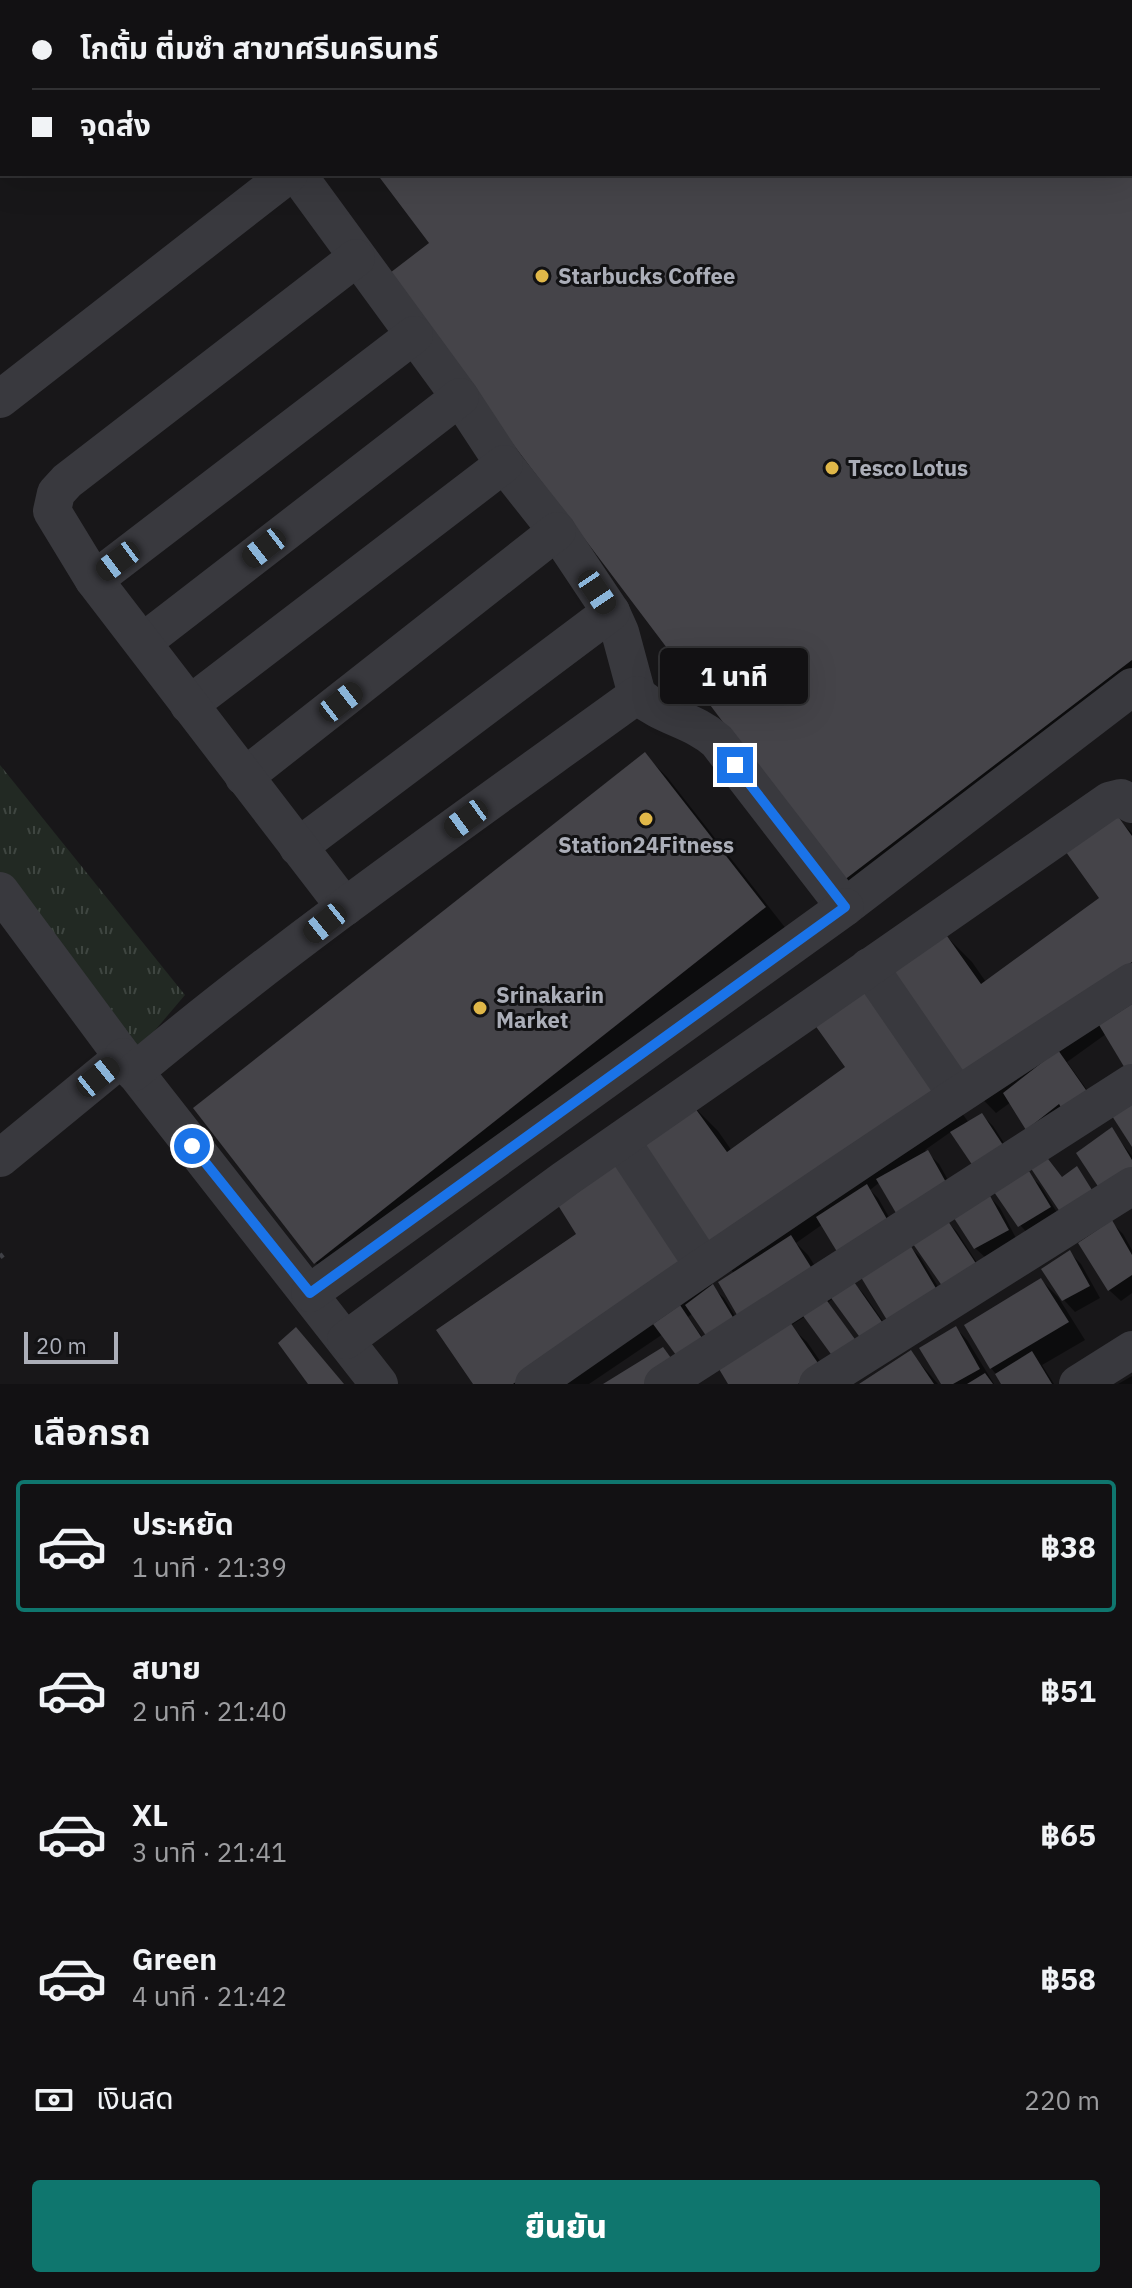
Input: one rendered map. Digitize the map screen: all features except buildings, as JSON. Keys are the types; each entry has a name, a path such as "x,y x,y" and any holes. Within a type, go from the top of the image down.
{"street":[{"path":"0,399 286,176"},
{"path":"298,176 460,397 504,464 557,531 611,612 620,632 637,695 660,712 690,723 717,741 845,907"},
{"path":"345,907 94,580 52,511 56,493 67,481 356,258"},
{"path":"94,580 414,335"},
{"path":"143,642 460,397"},
{"path":"189,705 504,464"},
{"path":"244,777 557,531"},
{"path":"298,847 611,612"},
{"path":"310,1293 845,907 1132,687"},
{"path":"0,1158 204,1014 345,907 637,695"},
{"path":"346,1340 565,1179 1109,801 1121,798 1132,804"},
{"path":"0,891 12,933 128,1065 379,1384"},
{"path":"869,967 957,1095"},
{"path":"534,1384 703,1265 1132,982"},
{"path":"663,1384 713,1371 1132,1083"},
{"path":"621,1141 703,1265"},
{"path":"818,1384 1132,1186"},
{"path":"1078,1384 1132,1350"}],"green space":[{"path":"0,765 185,995 129,1061 0,903"}],"place":[{"name":"Starbucks Coffee","path":"542,276"},
{"name":"Tesco Lotus","path":"832,468"},
{"name":"Station24Fitness","path":"646,819"},
{"name":"Srinakarin Market","path":"480,1008"}],"route":[{"path":"192,1146 310,1293 845,907 735,765"}]}
